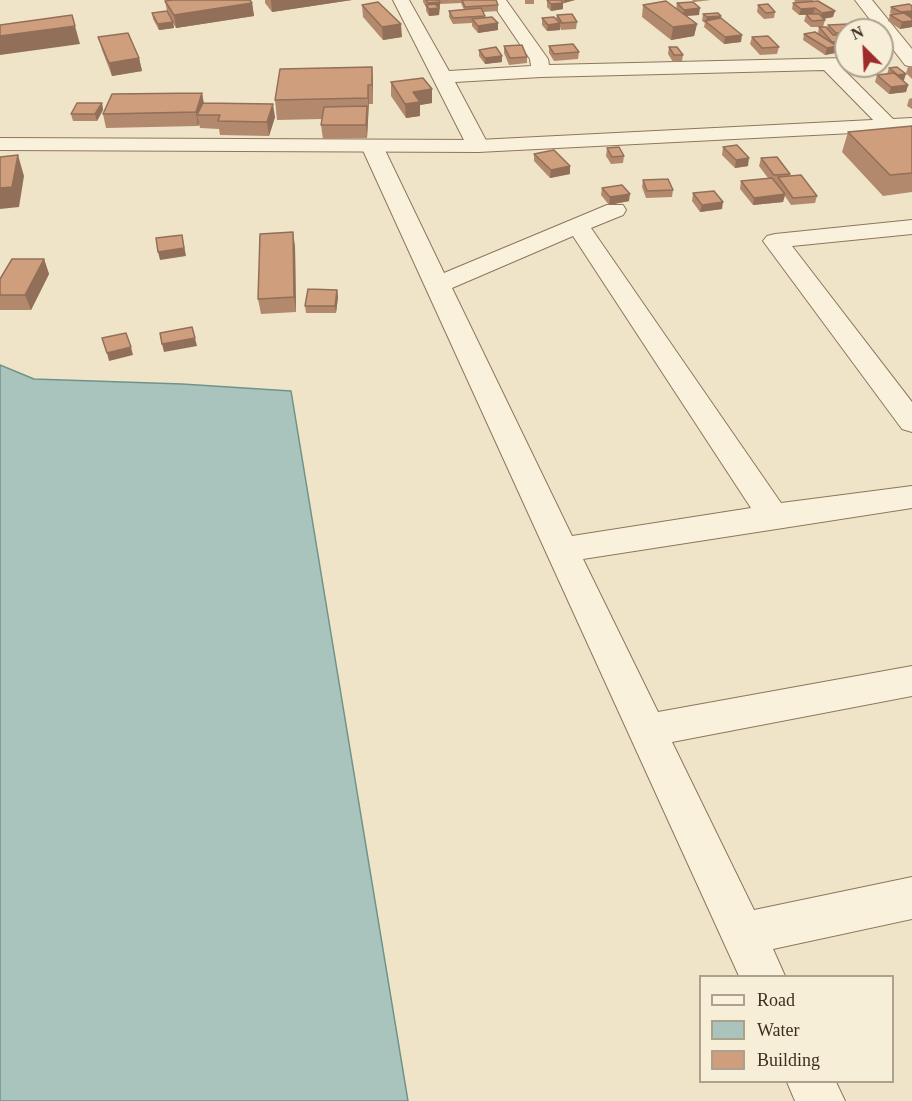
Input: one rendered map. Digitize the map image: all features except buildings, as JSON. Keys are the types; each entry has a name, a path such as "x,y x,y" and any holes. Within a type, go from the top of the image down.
{"street":[{"path":"400,0 443,76 477,146"},
{"path":"498,0 538,59 541,71"},
{"path":"863,0 876,18"},
{"path":"894,40 912,61"},
{"path":"894,62 912,61"},
{"path":"443,76 541,71 834,65"},
{"path":"849,78 890,125"},
{"path":"0,144 477,146 912,124"},
{"path":"372,146 762,975"},
{"path":"438,285 615,210"},
{"path":"578,225 773,516"},
{"path":"912,227 775,240 912,422"},
{"path":"562,550 773,516 912,497"},
{"path":"646,731 912,681"},
{"path":"742,934 912,898"},
{"path":"811,1083 820,1101"}],"water":[{"path":"0,365 34,379 182,384 291,391 408,1101 0,1101"}]}
